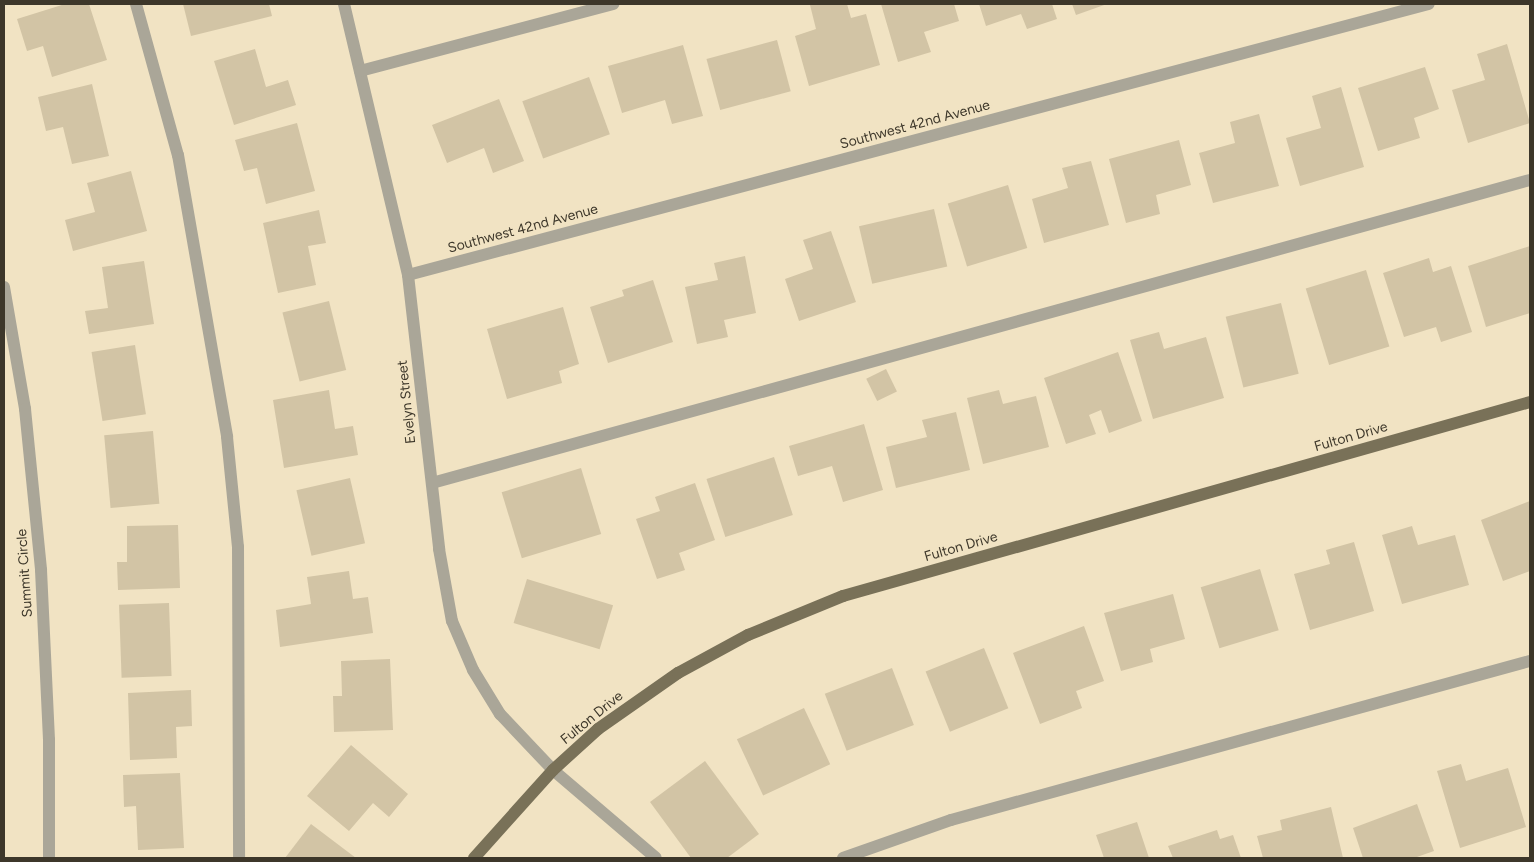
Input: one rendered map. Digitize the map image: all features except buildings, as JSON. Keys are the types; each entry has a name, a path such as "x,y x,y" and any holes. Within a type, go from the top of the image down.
{"main road":[{"name":"Fulton Drive","path":"474,858 553,770 598,729 678,673 748,635 843,596 1530,402"}],"street":[{"path":"136,4 178,155 227,437 238,547 239,858"},
{"name":"Evelyn Street","path":"344,4 408,275 439,550 452,621 472,670 500,714 553,770 656,858"},
{"path":"360,71 613,4"},
{"name":"Southwest 42nd Avenue","path":"408,275 1429,4"},
{"path":"432,483 1530,180"},
{"name":"Summit Circle","path":"4,288 25,409 41,570 49,740 49,858"},
{"path":"843,858 951,820 1530,661"}]}
